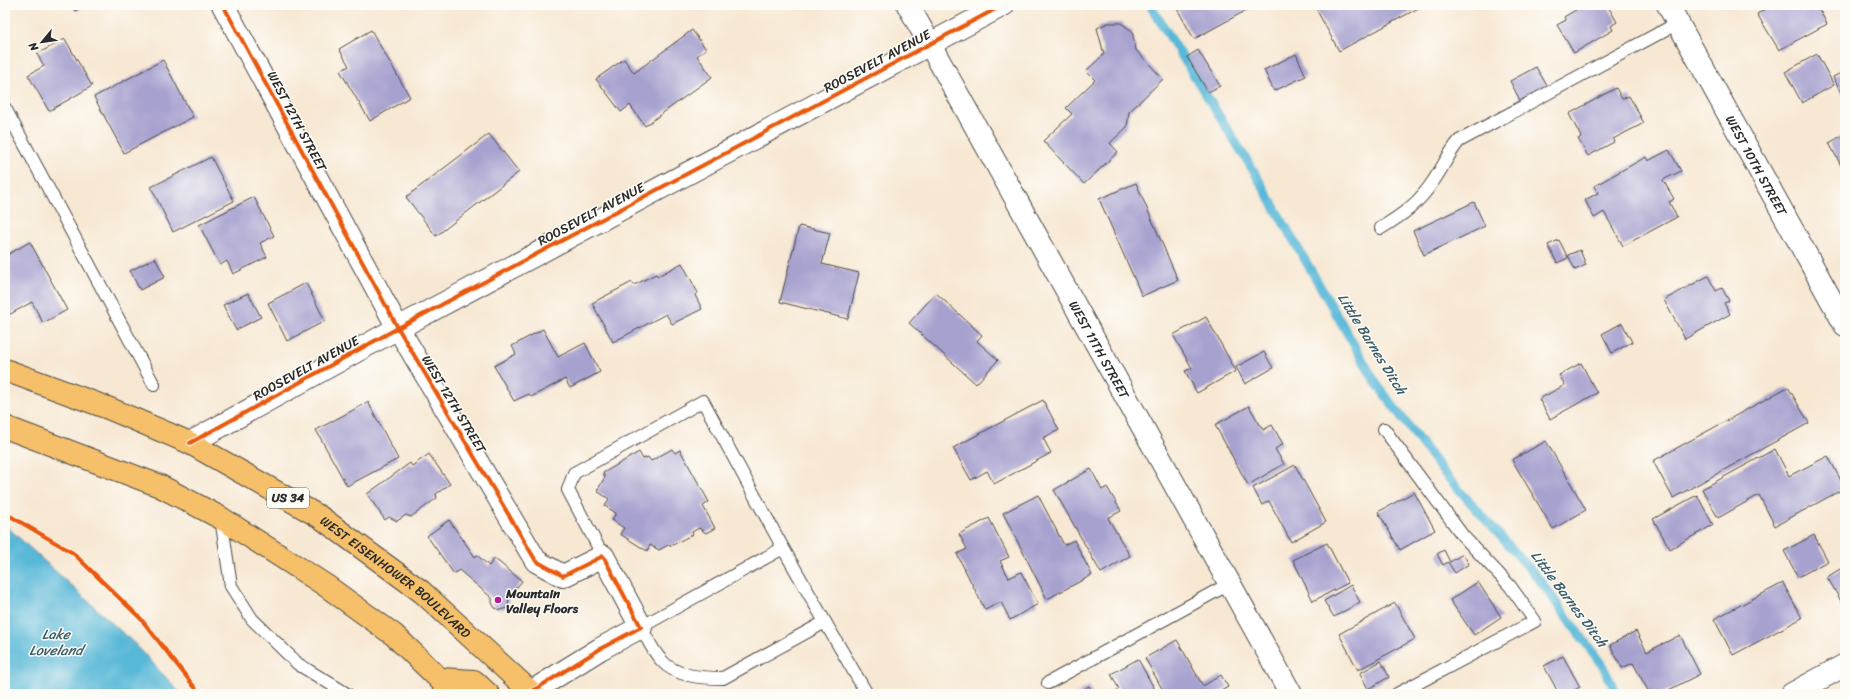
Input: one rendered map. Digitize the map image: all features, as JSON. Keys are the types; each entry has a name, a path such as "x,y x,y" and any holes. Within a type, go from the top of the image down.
{"highway":[{"name":"WEST EISENHOWER BOULEVARD","path":"5,370 108,408 190,443 320,517 422,592 529,693"},
{"path":"5,427 160,486 221,518 306,572 394,635 448,687 474,681 488,694"}],"street":[{"name":"WEST 12TH STREET","path":"223,5 398,328 536,561 563,576 603,556"},
{"name":"WEST 11TH STREET","path":"908,5 1290,694"},
{"name":"ROOSEVELT AVENUE","path":"190,443 398,328 1003,5"},
{"name":"WEST 10TH STREET","path":"1673,14 1845,325"},
{"path":"529,693 600,648 641,627 603,556"},
{"path":"1792,694 1845,665"}],"lane":[{"path":"1381,228 1405,214 1417,203 1435,179 1450,152 1459,141 1673,14"},
{"path":"5,108 154,385"},
{"path":"603,556 568,490 574,473 703,401 783,548 867,694"},
{"path":"1384,429 1463,536 1510,586 1535,621 1398,694"},
{"path":"221,518 231,586 252,619 298,664 347,694"},
{"path":"783,548 641,627 662,662 677,672 706,678 723,678 825,622"},
{"path":"1048,683 1229,584"}],"water":[{"name":"Lake Loveland","path":"5,525 137,646 181,694 5,694"}],"building":[{"path":"72,5 87,5 75,11"},
{"path":"1175,5 1256,5 1194,39"},
{"path":"1314,5 1424,5 1339,51"},
{"path":"1584,5 1607,5 1617,22 1611,26 1613,30 1574,53 1557,25 1566,20 1564,17"},
{"path":"1772,5 1817,5 1827,24 1779,50 1757,14"},
{"path":"1108,23 1121,23 1132,31 1136,50 1163,79 1129,112 1127,127 1110,143 1118,152 1084,184 1043,141 1072,114 1066,108 1095,80 1086,71 1104,54 1097,28"},
{"path":"371,30 410,97 370,121 340,71 349,66 339,49"},
{"path":"692,30 706,49 697,56 712,77 645,126 630,105 621,112 596,79 624,59 634,73"},
{"path":"65,39 92,86 49,111 28,75 44,66 37,54"},
{"path":"1198,50 1220,86 1208,92 1187,57"},
{"path":"1296,54 1306,76 1274,91 1264,70"},
{"path":"1817,54 1834,85 1802,103 1785,72"},
{"path":"163,60 193,117 124,153 94,97"},
{"path":"1536,67 1549,89 1522,104 1510,81"},
{"path":"1845,71 1845,99 1833,77"},
{"path":"1616,88 1622,99 1629,96 1644,123 1613,139 1614,142 1588,156 1578,139 1581,137 1569,114"},
{"path":"489,134 519,172 436,236 406,197"},
{"path":"1845,134 1845,173 1829,143"},
{"path":"1669,150 1681,171 1663,180 1674,199 1669,202 1677,217 1623,246 1604,212 1594,218 1585,200 1598,193 1594,186 1646,157 1648,161"},
{"path":"211,157 234,201 173,232 151,187"},
{"path":"1136,183 1178,280 1142,296 1099,199"},
{"path":"254,197 274,236 260,243 267,257 233,274 227,261 220,265 199,225"},
{"path":"1474,202 1485,226 1424,255 1413,231"},
{"path":"799,226 830,233 822,264 859,273 848,319 780,302"},
{"path":"1559,240 1568,258 1557,263 1548,245"},
{"path":"30,242 67,310 43,323 32,302 5,317 5,256"},
{"path":"1580,250 1586,265 1575,270 1568,255"},
{"path":"155,258 165,277 140,290 130,271"},
{"path":"682,263 698,293 695,295 702,309 672,324 666,314 613,342 592,303 632,282 634,285 656,274 658,276"},
{"path":"1708,276 1716,291 1722,288 1729,301 1724,303 1730,314 1685,339 1664,300"},
{"path":"306,283 325,321 287,341 268,303"},
{"path":"248,293 261,317 236,330 223,305"},
{"path":"936,293 982,335 977,341 998,360 976,384 909,323"},
{"path":"1206,317 1236,371 1197,393 1185,371 1192,368 1173,335"},
{"path":"1622,323 1632,342 1612,353 1602,334"},
{"path":"543,329 558,357 585,343 600,372 570,388 565,379 531,397 529,394 514,401 494,366 516,354 512,346"},
{"path":"1264,352 1273,368 1245,384 1236,367"},
{"path":"1581,363 1597,393 1550,419 1539,399 1565,385 1559,375"},
{"path":"1788,387 1809,423 1673,498 1653,461"},
{"path":"1043,400 1059,430 1043,438 1051,453 994,484 987,471 971,480 953,448"},
{"path":"368,402 398,459 347,486 316,430"},
{"path":"1249,406 1263,430 1272,425 1283,444 1275,449 1284,464 1248,485 1215,425"},
{"path":"1546,441 1586,510 1553,529 1512,460"},
{"path":"672,449 675,453 680,450 709,502 703,506 715,528 706,533 699,528 692,532 693,534 671,546 670,544 659,550 650,545 647,551 620,534 624,528 612,520 616,513 605,506 609,499 597,491 605,477 603,473 639,452 643,459 648,457 651,461"},
{"path":"1775,449 1789,476 1828,456 1845,488 1775,526 1759,495 1718,518 1702,489"},
{"path":"429,454 450,484 436,494 437,498 411,517 406,515 397,521 389,517 385,520 367,494 410,463 412,466"},
{"path":"1295,465 1326,522 1291,542 1269,501 1262,505 1253,488"},
{"path":"1091,469 1102,490 1107,487 1121,511 1108,518 1130,556 1101,573 1054,490"},
{"path":"1414,492 1435,530 1400,550 1378,512"},
{"path":"1038,495 1064,545 1074,540 1092,575 1047,599 1003,513"},
{"path":"1697,495 1713,525 1670,549 1653,519"},
{"path":"989,518 1009,557 1000,561 1009,578 1021,572 1038,604 1010,620 1001,602 985,610 957,554 967,549 959,534"},
{"path":"449,520 475,557 477,555 489,566 494,558 522,581 508,598 509,602 507,608 500,610 495,608 492,603 492,598 459,570 454,574 427,536"},
{"path":"1814,535 1828,561 1798,577 1784,551"},
{"path":"1327,543 1348,583 1313,601 1293,560"},
{"path":"1444,550 1450,562 1463,554 1469,564 1455,573 1448,562 1443,565 1437,554"},
{"path":"1845,566 1845,608 1827,577"},
{"path":"1478,582 1501,617 1474,635 1450,600"},
{"path":"1783,583 1802,618 1733,655 1714,619"},
{"path":"1351,585 1360,602 1334,617 1324,601"},
{"path":"1395,603 1415,639 1358,670 1339,634"},
{"path":"1636,631 1647,652 1680,635 1700,674 1661,694 1650,694 1633,663 1622,668 1610,645"},
{"path":"1177,640 1203,686 1221,675 1228,687 1216,694 1165,694 1145,658"},
{"path":"1563,656 1580,687 1567,694 1559,694 1544,666"},
{"path":"1138,659 1155,690 1148,694 1110,694 1119,689 1111,674"},
{"path":"1381,661 1389,677 1368,689 1360,673"},
{"path":"1089,686 1093,694 1075,694"}],"waterway":[{"name":"Little Barnes Ditch","path":"1150,5 1253,170 1376,383 1443,472 1538,578 1602,665 1617,694"}],"cycle path":[{"path":"223,5 398,328 536,561 563,576 603,556 641,627 600,649 531,692"},
{"path":"190,443 398,328 1003,5"},
{"path":"5,513 73,553 141,619 200,694"}],"place":[{"name":"Mountain Valley Floors","path":"498,600"}]}
